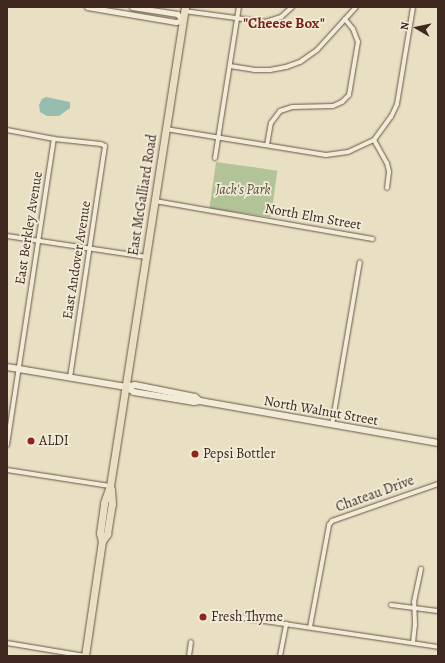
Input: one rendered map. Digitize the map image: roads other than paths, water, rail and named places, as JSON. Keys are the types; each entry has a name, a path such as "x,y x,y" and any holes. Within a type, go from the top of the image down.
{"main road":[{"name":"East McGalliard Road","path":"85,656 102,541 107,534 112,504 110,486 185,9"},
{"name":"North Walnut Street","path":"7,367 126,387 135,385 195,397 200,401 438,443"}],"street":[{"path":"87,7 176,22 183,20 177,14 132,7"},
{"path":"215,158 239,7"},
{"path":"185,9 258,22 271,21 281,17 292,7"},
{"path":"230,66 270,70 295,64 317,50 356,7"},
{"path":"166,129 326,155 348,152 374,140 391,117 397,104 413,7"},
{"path":"268,146 271,123 280,111 292,107 333,106 342,102 349,95 358,42 353,29 345,19"},
{"path":"7,130 54,139"},
{"name":"East Andover Avenue","path":"54,139 101,144 105,146 70,377"},
{"name":"East Berkley Avenue","path":"7,445 54,139"},
{"path":"374,140 385,157 388,168 387,188"},
{"name":"North Elm Street","path":"155,201 373,239"},
{"path":"7,236 146,257"},
{"path":"332,425 360,262"},
{"path":"7,470 110,486"},
{"name":"Chateau Drive","path":"310,627 327,530 330,523 438,484"},
{"path":"413,643 415,625 414,608 421,569"},
{"path":"391,605 438,610"},
{"path":"231,616 438,647"},
{"path":"280,656 286,624"},
{"path":"188,656 191,642"},
{"path":"7,643 88,656"}],"water":[{"path":"46,97 70,102 70,108 59,116 47,116 40,112 39,105 42,99"}],"place":[{"name":"ALDI","path":"31,441"},
{"name":"Pepsi Bottler","path":"195,454"},
{"name":"Fresh Thyme","path":"203,617"}],"district":[{"name":"\"Cheese Box\"","path":"284,24"}],"park label":[{"name":"Jack's Park","path":"243,190"}]}
